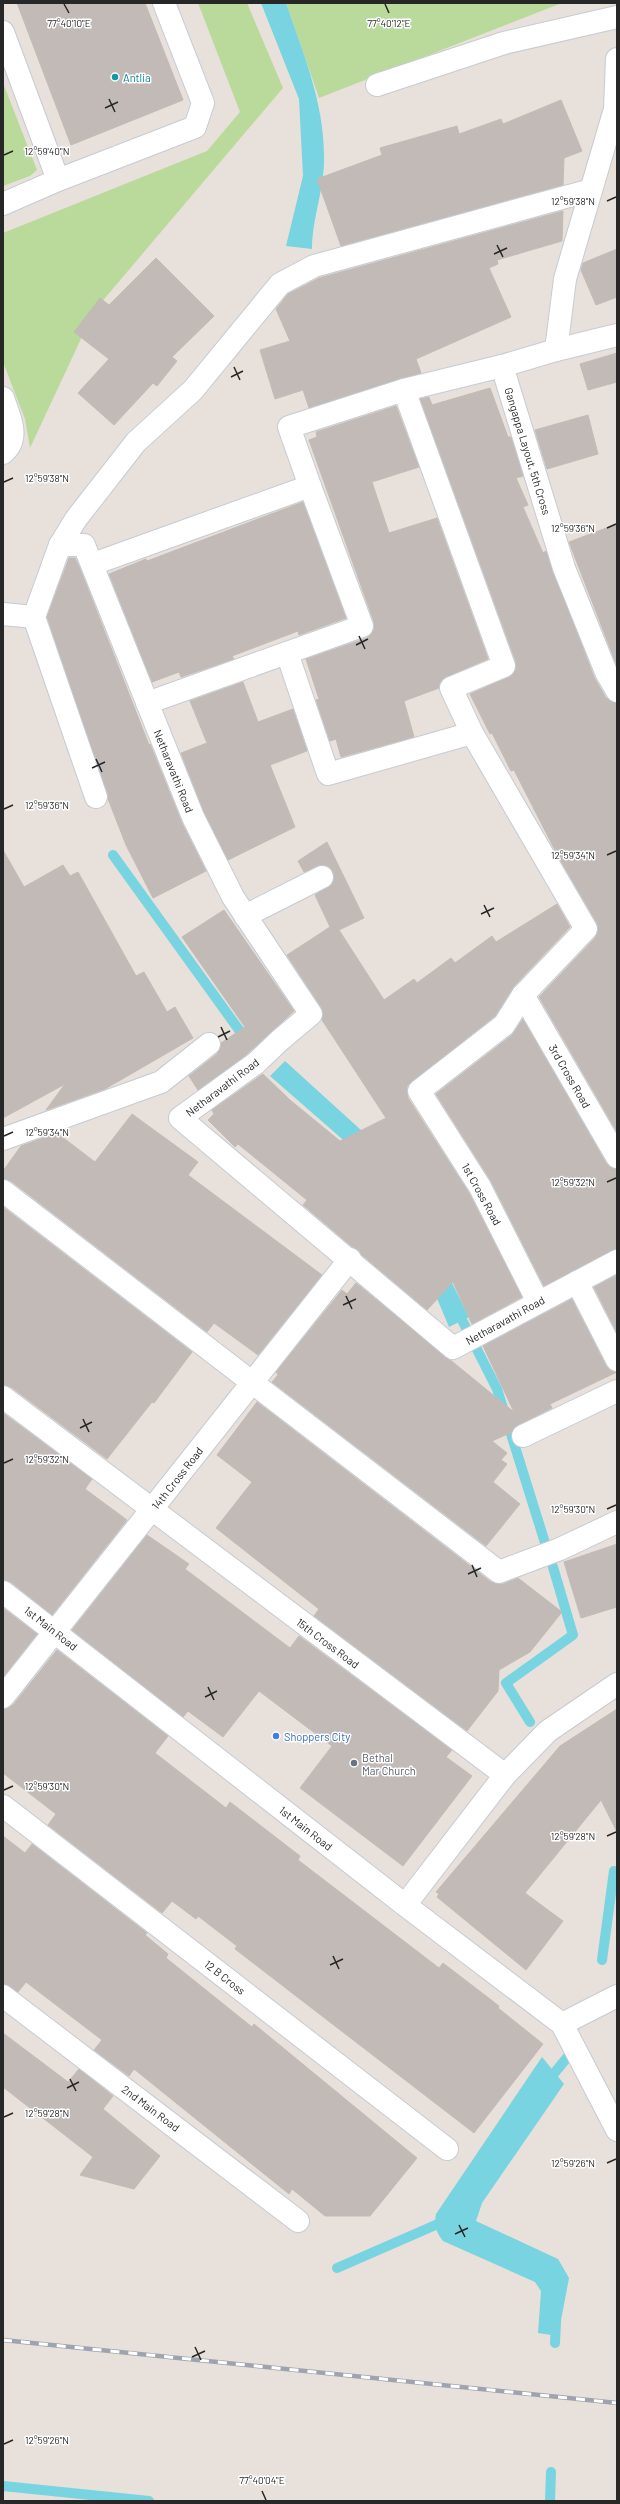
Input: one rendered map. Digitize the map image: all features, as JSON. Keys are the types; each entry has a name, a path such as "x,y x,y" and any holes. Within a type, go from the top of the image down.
{"street":[{"path":"3,204 58,180 195,127 203,103 164,3"},
{"path":"377,85 504,42 617,17"},
{"path":"3,32 58,180"},
{"path":"556,350 566,279 615,109 617,59"},
{"path":"96,797 34,617 60,545 76,519 136,442 193,390 280,284 314,266 591,190"},
{"path":"147,703 362,626 289,426 404,390 502,366 556,350 617,335"},
{"name":"Gangappa Layout, 5th Cross","path":"502,366 564,568 606,672 617,691"},
{"path":"404,390 504,666 451,688 472,733 586,929 523,995"},
{"path":"3,398 13,431 12,440 3,453"},
{"path":"93,564 310,486"},
{"name":"Netharavathi Road","path":"60,545 84,545 93,564 193,817 232,897 311,1014 279,1040 256,1063 180,1118 350,1259 453,1348 617,1261"},
{"path":"3,614 34,617"},
{"path":"287,653 328,774 472,733"},
{"path":"245,916 322,877"},
{"name":"1st Cross Road","path":"523,995 504,1025 419,1091 480,1187 538,1302"},
{"name":"3rd Cross Road","path":"523,995 617,1157"},
{"path":"3,1139 161,1082 209,1044"},
{"path":"3,1191 499,1572 537,1556 560,1549 617,1522"},
{"name":"14th Cross Road","path":"3,1697 350,1259"},
{"path":"577,1282 617,1360"},
{"path":"523,1436 617,1391"},
{"name":"15th Cross Road","path":"3,1397 151,1510 505,1775"},
{"name":"1st Main Road","path":"3,1592 405,1905 562,2024"},
{"path":"405,1905 505,1775 548,1731 617,1684"},
{"name":"12 B Cross","path":"3,1806 447,2149"},
{"name":"2nd Main Road","path":"3,1996 298,2221"},
{"path":"617,1996 562,2024 617,2130"}],"green space":[{"path":"198,3 247,3 283,88 94,311 30,448 25,419 3,362 3,233 207,151 240,112"},
{"path":"286,3 562,3 319,98"},
{"path":"3,83 37,170 30,176 3,186"}],"water":[{"path":"261,3 286,3 311,78 320,116 323,136 324,168 314,226 312,249 286,246 303,176 299,99"},
{"path":"285,1061 362,1131 398,1175 469,1317 449,1327 418,1253 357,1152 270,1076"},
{"path":"542,2057 564,2084 482,2203 476,2221 558,2259 569,2278 558,2336 538,2333 541,2291 535,2282 443,2241 435,2225 436,2214"}],"building":[{"name":"Antlia","path":"17,3 145,3 183,100 71,145"},
{"path":"561,100 582,151 564,158 563,185 341,246 317,179 382,155 380,148 457,126 459,134 501,119 503,124"},
{"path":"563,211 562,241 497,260 498,264 489,268 511,317 416,359 421,373 309,408 303,390 275,399 260,350 290,341 276,309 288,294 319,278"},
{"path":"617,249 617,297 596,305 581,270 583,263"},
{"path":"156,258 214,316 172,357 177,361 157,386 153,383 114,425 78,393 109,359 74,332 100,298 109,305"},
{"path":"617,353 617,382 588,390 580,364"},
{"path":"490,388 508,437 511,437 523,476 516,478 528,505 523,507 543,553 546,551 594,677 606,698 617,703 617,1132 539,997 595,938 598,931 597,923 559,858 514,770 511,771 492,733 490,734 470,694 509,677 514,673 516,662 420,399 429,397 432,405"},
{"path":"396,406 419,467 372,482 389,533 437,518 488,659 446,677 441,681 439,688 404,701 414,737 341,757 336,739 330,741 316,700 319,699 306,659 367,638 374,629 374,622 309,440 317,437 316,432"},
{"path":"588,415 598,454 547,469 535,430"},
{"path":"303,502 346,618 299,635 298,631 232,656 234,659 181,677 179,672 152,682 109,574"},
{"path":"617,524 617,666 569,542"},
{"path":"69,558 75,558 79,566 149,745 150,744 182,823 206,871 153,898 126,845 108,799 47,617"},
{"path":"243,682 258,722 293,709 307,751 270,765 295,827 228,860 204,812 181,753 207,743 190,701"},
{"path":"327,842 364,918 339,930 384,1000 414,979 417,983 451,958 455,963 492,936 496,942 557,904 570,927 514,986 495,1016 407,1086 408,1098 469,1193 522,1297 472,1324 453,1282 427,1310 303,1205 307,1200 238,1144 235,1147 208,1120 214,1114 212,1110 263,1074 290,1100 340,1141 386,1118 322,1020 323,1013 321,1007 287,955 330,927 315,895 332,884 333,872 328,866 322,865 304,872 298,861"},
{"path":"3,850 24,887 63,865 70,876 78,872 136,976 144,972 167,1012 175,1007 193,1038 105,1089 46,1110 65,1084 3,1118"},
{"path":"224,910 294,1011 245,1056 198,1090 189,1076 217,1054 221,1043 245,1027 182,937"},
{"path":"523,1019 606,1163 617,1169 617,1249 544,1286 491,1181 436,1094 512,1035"},
{"path":"132,1114 198,1162 188,1175 322,1275 258,1355 214,1323 207,1332 11,1181 3,1179 3,1171 21,1146 57,1133 95,1162"},
{"path":"3,1207 192,1352 154,1403 152,1402 107,1459 11,1387 3,1385"},
{"path":"617,1275 617,1333 594,1287"},
{"path":"356,1283 514,1412 483,1346 572,1299 606,1366 611,1371 617,1372 550,1404 552,1408 518,1425 512,1432 492,1441 507,1453 501,1460 507,1464 493,1482 520,1504 486,1546 272,1382 278,1375 276,1372 342,1290 347,1294"},
{"path":"257,1402 491,1582 503,1584 518,1578 562,1612 530,1652 499,1670 498,1691 467,1731 314,1616 319,1609 216,1528 252,1482 217,1455"},
{"path":"3,1413 92,1479 85,1489 127,1520 52,1615 11,1582 3,1580"},
{"path":"147,1535 189,1564 185,1569 290,1648 299,1636 452,1750 446,1757 472,1776 403,1866 300,1788 332,1746 259,1691 223,1737 188,1711 183,1717 72,1630"},
{"path":"617,1544 617,1607 581,1618 564,1562"},
{"path":"3,1608 37,1634 3,1677"},
{"path":"57,1650 168,1736 155,1753 226,1808 230,1802 300,1856 298,1860 439,1968 443,1963 499,2006 498,2008 543,2044 474,2133 235,1949 237,1946 198,1916 196,1919 172,1901 162,1913 48,1825 56,1814 3,1773 3,1709 13,1705"},
{"path":"617,1709 617,1832 601,1800 525,1893 563,1921 526,1970 437,1897 439,1894 436,1892 560,1746"},
{"path":"3,1836 25,1853 32,1844 147,1933 145,1935 168,1954 166,1958 252,2027 254,2024 417,2158 370,2216 325,2216 292,2189 289,2194 134,2069 129,2076 94,2050 102,2040 26,1982 18,1992 3,1984"},
{"path":"3,2033 68,2082 79,2069 113,2096 103,2109 160,2156 134,2189 80,2175 93,2157 3,2087"}],"waterway":[{"path":"113,855 247,1041"},
{"path":"457,1310 497,1389 546,1546"},
{"path":"530,1722 506,1683 573,1635 553,1567"},
{"path":"602,1960 614,1871"},
{"path":"547,2082 570,2054"},
{"path":"337,2268 447,2220"},
{"path":"555,2343 556,2322"},
{"path":"550,2501 551,2472"},
{"path":"3,2486 149,2501"}],"railway":[{"path":"3,2340 617,2403"}],"place":[{"name":"Antlia","path":"115,77"},
{"name":"Shoppers City","path":"276,1736"},
{"name":"Bethal Mar Church","path":"354,1763"}]}
